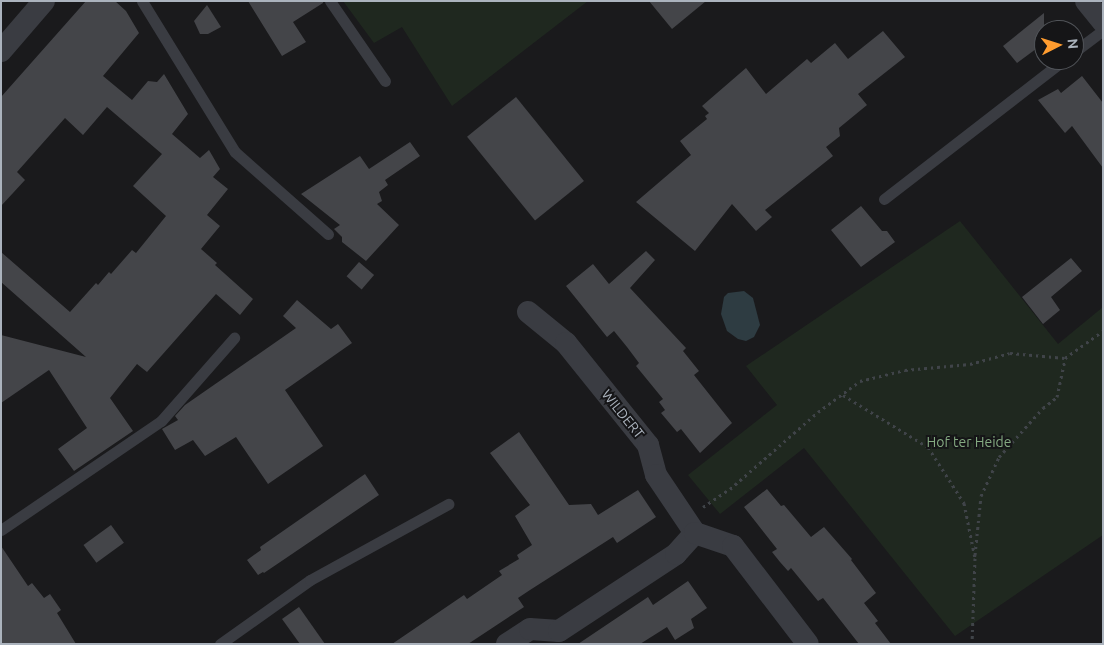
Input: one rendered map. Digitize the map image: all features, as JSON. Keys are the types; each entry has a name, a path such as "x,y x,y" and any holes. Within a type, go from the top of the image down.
{"street":[{"path":"1,51 44,1"},
{"path":"1086,1 1103,22"},
{"name":"WILDERT","path":"528,312 566,343 648,445 656,475 690,526"},
{"path":"507,644 530,629 559,631 676,554 690,526 733,546 808,644"}],"lane":[{"path":"142,1 235,152 328,234"},
{"path":"330,1 385,80"},
{"path":"1084,44 1103,30"},
{"path":"884,199 1051,70"},
{"path":"1,530 161,421 234,338"},
{"path":"220,644 310,580 448,504"}],"path":[{"path":"972,644 975,558 982,496 985,488 1000,457 1043,408 1057,397 1066,358 1103,331"},
{"path":"690,526 818,412 860,381 905,370 970,364 1010,353 1066,358"},
{"path":"843,395 928,447 964,503 975,558"}],"green space":[{"path":"343,1 588,1 452,106 402,27 374,43"},
{"name":"Hof ter Heide","path":"960,221 1058,344 1103,307 1103,535 955,636 804,448 720,514 688,475 777,405 746,366"}],"shaded area":[{"path":"744,291 753,298 760,325 754,337 746,341 738,339 727,331 721,314 724,297 728,293"}],"building":[{"path":"86,1 115,1 126,11 139,33 103,76 132,100 148,81 157,82 164,74 188,114 172,134 200,158 209,150 220,169 213,177 228,189 207,215 220,226 201,249 217,263 215,265 253,299 240,315 216,294 147,372 137,364 110,398 133,431 74,471 58,449 87,428 49,370 1,403 1,335 86,357 1,282 1,252 70,312 96,283 98,285 109,272 111,274 132,250 136,253 166,216 133,186 162,154 107,107 83,135 65,118 17,172 25,180 1,206 1,97"},
{"path":"248,1 323,1 323,3 293,22 306,42 282,56"},
{"path":"649,1 706,1 672,29"},
{"path":"207,5 221,27 208,34 200,34 194,21"},
{"path":"1044,13 1044,20 1035,20"},
{"path":"1034,21 1034,50 1017,63 1003,46"},
{"path":"883,31 905,57 858,94 867,105 839,128 840,136 826,147 833,156 765,210 772,217 756,231 732,204 695,251 636,202 691,155 680,141 707,119 705,116 709,113 702,106 746,68 766,94 807,59 811,63 835,43 848,59"},
{"path":"1082,76 1103,103 1103,168 1072,126 1065,133 1038,100 1058,89 1061,93"},
{"path":"516,97 584,181 535,221 467,137"},
{"path":"410,142 420,156 385,180 388,185 379,192 382,201 377,204 399,225 366,261 342,242 342,237 334,229 340,225 301,194 360,156 369,169"},
{"path":"861,206 882,231 887,231 895,242 861,267 831,230"},
{"path":"646,251 655,260 630,288 686,348 683,351 699,371 694,375 732,423 700,453 681,429 677,432 661,413 665,410 659,402 663,399 636,366 639,363 627,347 614,331 607,337 566,286 593,264 609,284"},
{"path":"1071,258 1082,271 1051,297 1060,310 1043,324 1022,297"},
{"path":"359,262 374,275 362,289 347,276"},
{"path":"297,300 331,329 338,324 352,343 285,390 323,446 268,484 236,437 205,456 193,440 175,450 162,429 178,420 175,416 185,405 296,328 283,316"},
{"path":"519,432 569,505 591,504 598,515 638,490 656,517 617,543 613,537 518,598 524,607 468,644 392,644 464,595 467,599 502,575 499,571 519,559 517,555 532,545 515,516 530,505 490,453"},
{"path":"365,474 379,495 264,573 258,575 247,560 261,550 260,547"},
{"path":"767,489 781,506 784,505 811,537 824,527 852,559 876,593 864,603 878,621 875,623 891,644 859,644 823,598 818,601 791,568 788,571 772,552 777,549 744,507"},
{"path":"111,525 124,543 96,563 83,545"},
{"path":"1,546 28,586 32,583 44,598 50,594 61,610 57,613 76,644 1,644"},
{"path":"688,581 707,608 691,619 694,628 675,640 667,627 640,644 578,644 648,597 653,605"},
{"path":"299,607 325,644 300,644 282,619"}]}
